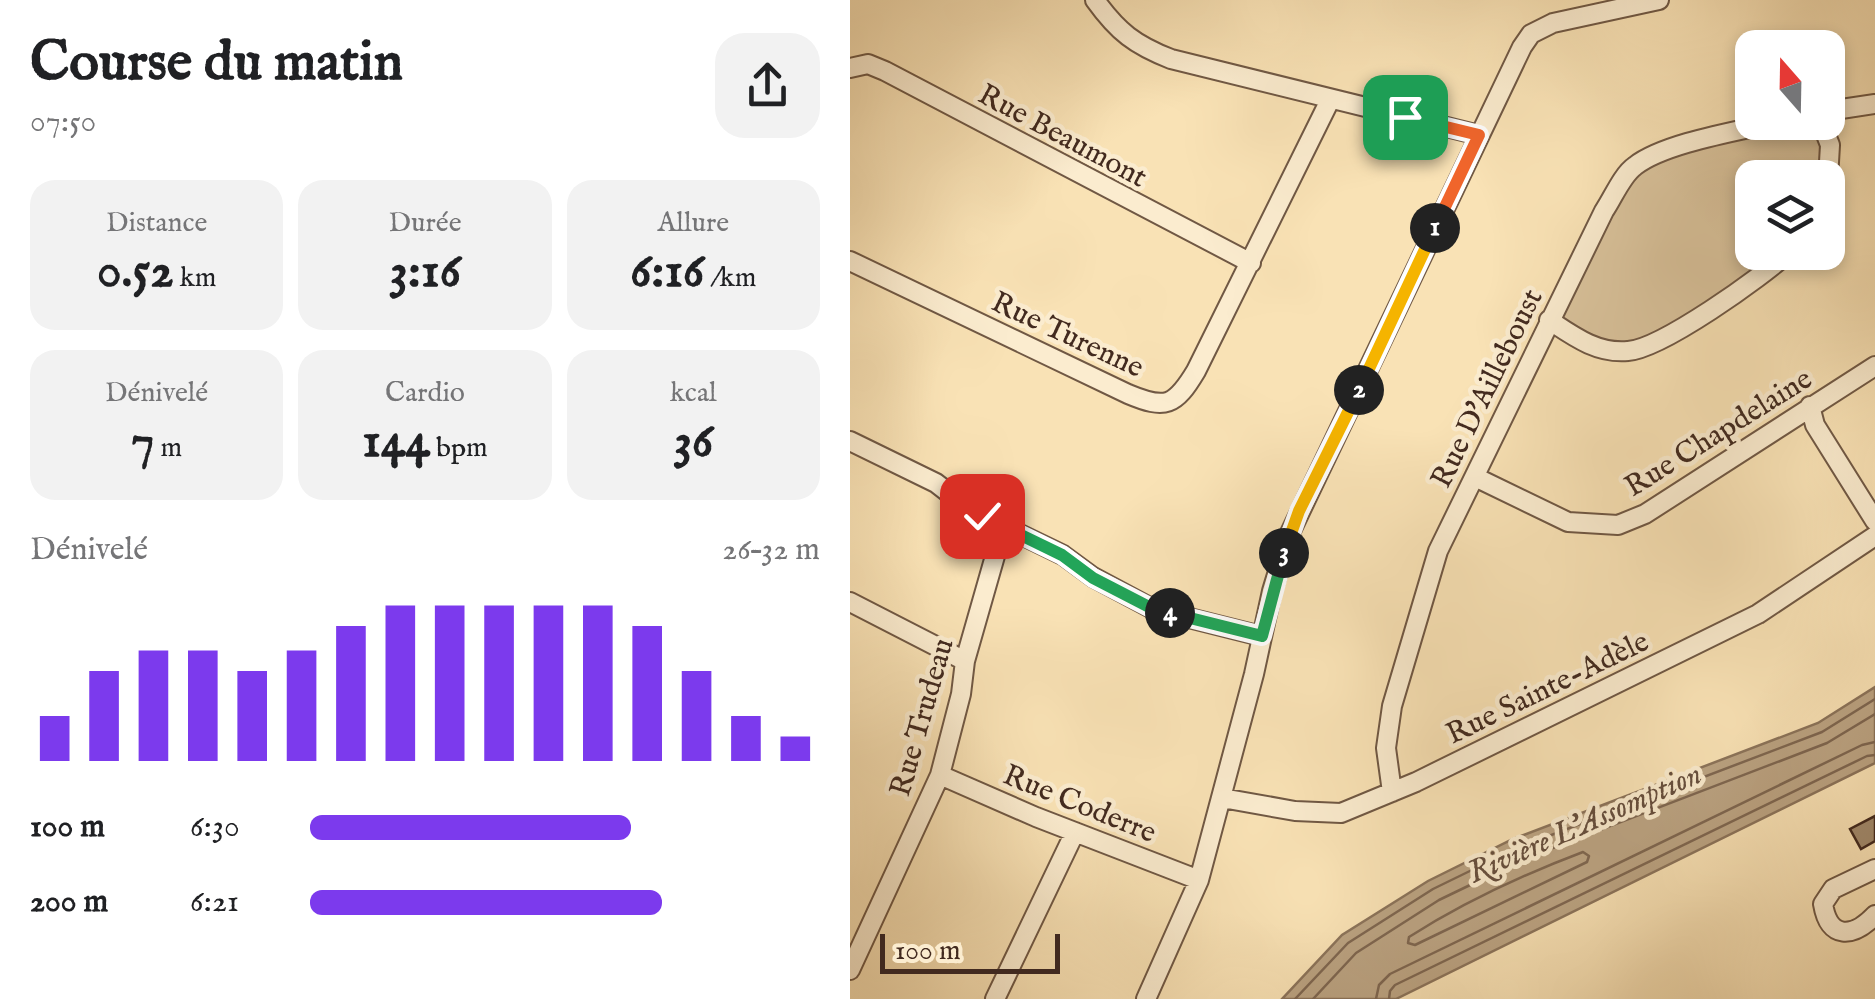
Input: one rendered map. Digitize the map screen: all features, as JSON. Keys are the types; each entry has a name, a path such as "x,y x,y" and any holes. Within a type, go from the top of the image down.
{"street":[{"path":"1095,0 1139,47 1171,59 1479,135"},
{"path":"1146,999 1200,880 1272,590 1299,511 1522,47 1537,30 1553,22 1659,0"},
{"name":"Rue Beaumont","path":"850,68 868,64 885,71 1250,263"},
{"name":"Rue Turenne","path":"850,261 1158,405 1182,394 1330,100"},
{"path":"1845,108 1875,104"},
{"name":"Rue D'Ailleboust","path":"1392,792 1386,748 1392,706 1438,551 1604,211 1634,166 1666,150 1735,133"},
{"path":"1548,320 1593,347 1628,351 1663,338 1762,270"},
{"name":"Rue Chapdelaine","path":"1476,477 1568,522 1618,524 1644,514 1875,366"},
{"path":"1810,406 1816,425 1875,521"},
{"path":"850,440 936,483 1002,528 1062,555 1093,578 1153,609 1262,636"},
{"name":"Rue Trudeau","path":"850,970 940,775 962,694 965,661 1002,528"},
{"name":"Rue Sainte-Adèle","path":"1222,798 1341,813 1392,792 1758,614 1875,536"},
{"path":"850,602 965,661"},
{"name":"Rue Coderre","path":"940,775 1200,880"},
{"path":"995,999 1075,832"},
{"path":"1875,868 1833,889 1823,904 1826,920 1836,930 1849,932 1864,926 1875,915"}],"shaded area":[{"path":"1735,136 1735,140 1823,140 1826,160 1735,160 1735,270 1761,270 1628,351 1549,320 1634,166"}],"water":[{"name":"Rivière L'Assomption","path":"1875,687 1875,763 1396,999 1282,999 1342,935 1428,881 1513,839 1818,723"}],"building":[{"path":"1875,816 1875,841 1861,849 1850,829"}],"route":[{"path":"982,516 1062,555 1093,578 1153,609 1262,636 1272,590 1299,511 1352,408 1479,135 1405,117"}]}
